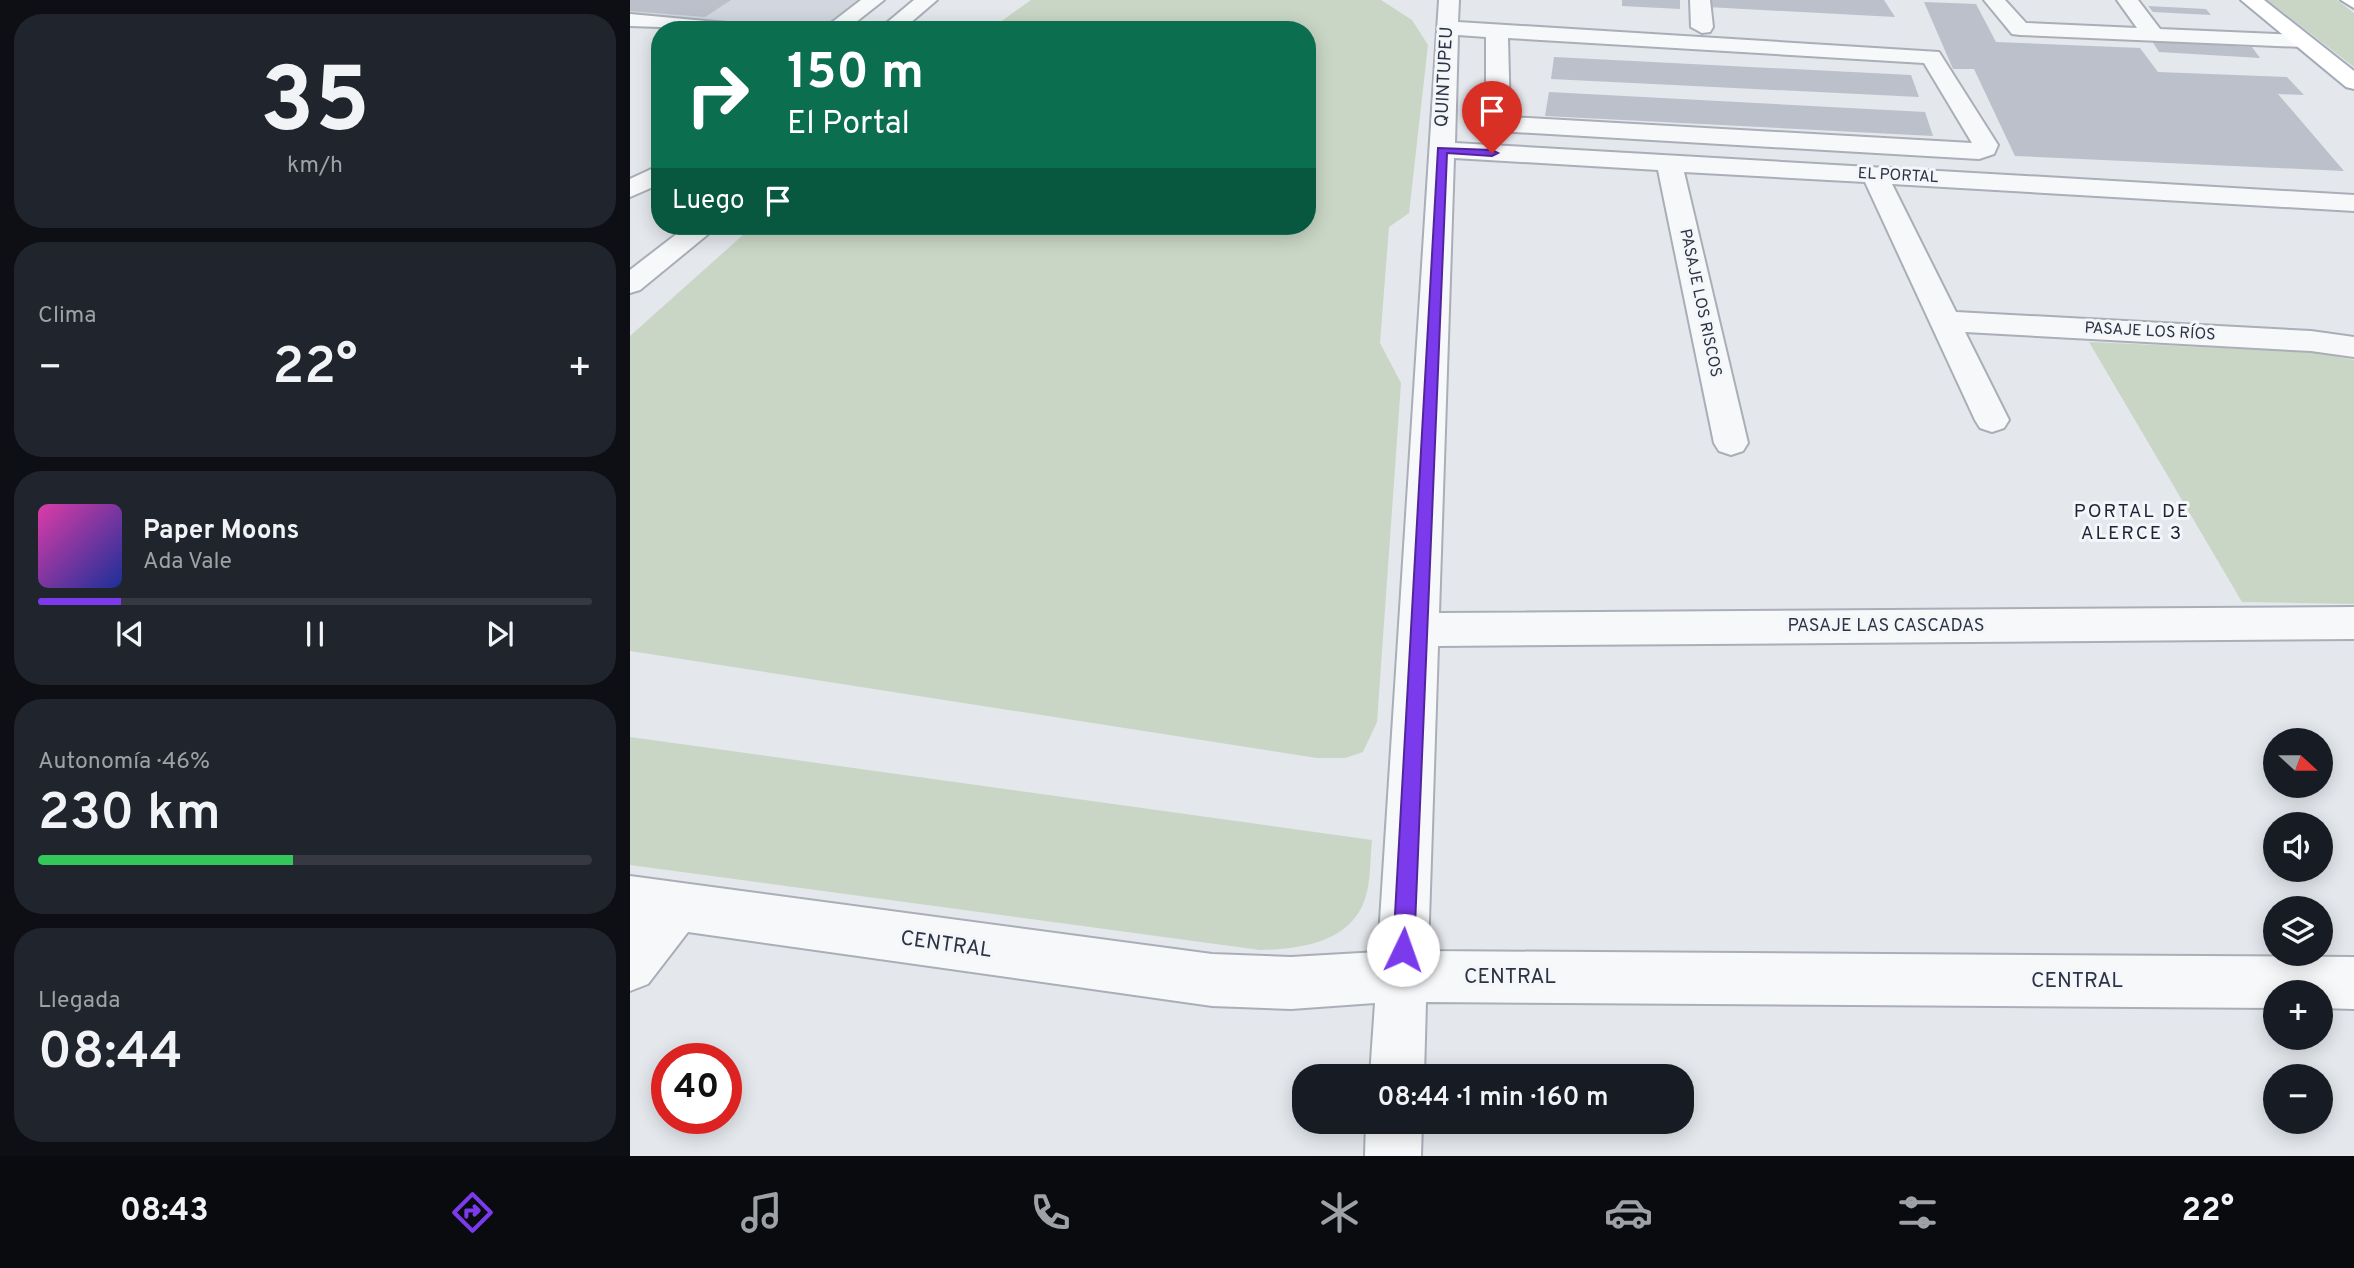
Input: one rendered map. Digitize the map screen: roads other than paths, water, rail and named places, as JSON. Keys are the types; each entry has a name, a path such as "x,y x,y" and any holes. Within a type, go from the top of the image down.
{"main road":[{"path":"2251,0 2354,82"}],"street":[{"path":"845,21 874,0"},
{"path":"900,21 927,0"},
{"path":"1700,0 1702,27"},
{"path":"1994,0 2020,29 2302,41"},
{"path":"2127,0 2154,35"},
{"path":"1448,14 1497,33 1931,57 1986,145 1985,149 1979,150 1498,124 1497,33"},
{"name":"QUINTUPEU","path":"1398,1064 1448,14"},
{"path":"630,20 651,22"},
{"name":"EL PORTAL","path":"1442,150 2354,203"},
{"name":"PASAJE LOS RISCOS","path":"1669,163 1731,443"},
{"path":"1875,175 1992,419"},
{"path":"630,189 651,178"},
{"path":"630,285 693,235"},
{"name":"PASAJE LOS RÍOS","path":"1945,321 2311,341 2354,348"},
{"name":"PASAJE LAS CASCADAS","path":"1419,630 2354,623"},
{"path":"630,966 653,903"},
{"name":"CENTRAL","path":"653,903 1212,980 1291,983 1402,976 2354,983"},
{"path":"1393,1156 1394,1134"}],"district":[{"name":"PORTAL DE ALERCE 3","path":"2132,523"}]}
